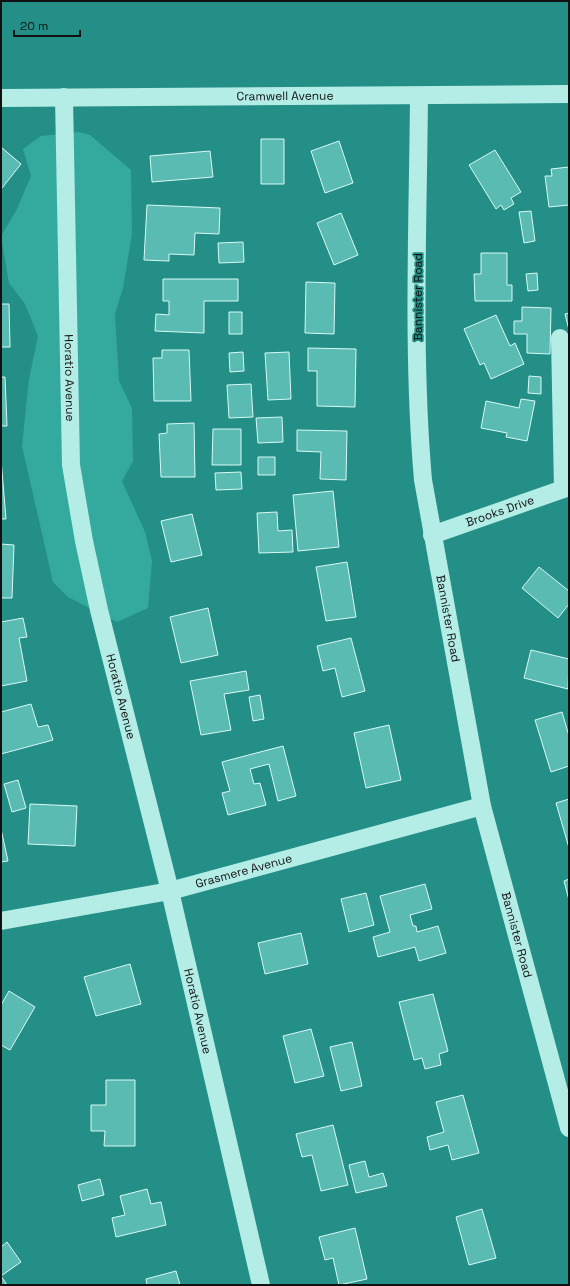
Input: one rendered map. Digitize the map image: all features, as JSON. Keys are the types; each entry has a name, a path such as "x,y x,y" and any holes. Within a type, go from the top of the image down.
{"street":[{"name":"Cramwell Avenue","path":"1,98 569,94"},
{"name":"Bannister Road","path":"419,96 417,337 418,431 423,480 482,806 569,1128"},
{"name":"Horatio Avenue","path":"64,97 71,465 84,541 99,610 170,891 261,1285"},
{"path":"560,338 566,488"},
{"name":"Brooks Drive","path":"432,535 566,488"},
{"name":"Grasmere Avenue","path":"1,921 170,891 482,806"}],"green space":[{"path":"79,132 90,135 131,170 132,234 123,288 115,314 119,381 132,408 133,461 122,481 145,532 152,561 148,608 117,622 68,597 53,582 22,446 29,379 38,336 25,304 9,283 1,236 16,211 31,176 23,149 41,136"}],"building":[{"path":"261,139 284,139 284,184 261,184"},
{"path":"339,141 353,183 325,193 311,151"},
{"path":"1,147 21,164 2,188 1,187"},
{"path":"495,150 521,192 511,198 514,204 504,210 501,205 496,209 469,165"},
{"path":"210,151 213,177 152,182 150,156"},
{"path":"569,167 569,205 549,207 545,176 552,176 551,169"},
{"path":"147,205 220,208 219,234 195,233 194,255 169,254 169,261 144,260"},
{"path":"531,211 535,241 524,243 519,212"},
{"path":"341,213 358,255 334,265 317,223"},
{"path":"243,242 244,262 219,263 218,243"},
{"path":"481,253 507,253 507,285 512,285 512,301 475,301 474,274 481,274"},
{"path":"537,273 538,290 528,291 526,274"},
{"path":"163,279 238,279 238,301 204,301 204,333 155,331 156,314 169,315 169,301 163,301"},
{"path":"306,282 335,283 334,334 305,333"},
{"path":"1,304 9,304 10,347 1,347"},
{"path":"522,307 551,308 550,354 527,353 527,334 514,334 514,321 522,321"},
{"path":"229,312 242,312 242,334 229,334"},
{"path":"569,313 569,330 565,314"},
{"path":"496,315 510,346 515,343 524,364 491,379 484,363 480,365 464,329"},
{"path":"308,348 356,349 355,407 317,406 317,371 308,371"},
{"path":"162,350 189,350 191,401 154,401 153,358 162,358"},
{"path":"243,352 244,371 230,372 229,353"},
{"path":"289,352 291,399 268,400 265,353"},
{"path":"529,376 541,377 541,394 528,393"},
{"path":"1,377 5,377 7,426 1,426"},
{"path":"251,384 253,417 229,418 227,385"},
{"path":"521,399 535,401 527,441 506,437 507,433 481,428 486,401 519,408"},
{"path":"282,417 283,442 258,443 256,418"},
{"path":"194,423 195,477 161,477 159,434 167,433 167,424"},
{"path":"213,429 241,429 241,465 212,465"},
{"path":"297,430 347,431 346,480 320,479 321,452 297,451"},
{"path":"258,457 275,457 275,475 258,475"},
{"path":"1,459 6,519 1,519"},
{"path":"241,472 242,489 216,490 215,473"},
{"path":"333,491 339,547 298,551 293,495"},
{"path":"277,512 278,531 292,530 293,552 259,553 257,513"},
{"path":"192,514 202,555 171,562 161,521"},
{"path":"1,544 14,545 12,598 1,598"},
{"path":"347,562 356,617 326,621 316,567"},
{"path":"539,567 569,591 569,604 558,618 522,588"},
{"path":"208,608 218,655 181,663 170,617"},
{"path":"23,618 27,637 19,638 27,681 1,686 1,622"},
{"path":"351,638 365,691 342,697 335,668 323,671 317,646"},
{"path":"531,650 569,659 568,689 524,678"},
{"path":"246,671 249,690 224,694 231,730 201,735 190,681"},
{"path":"260,695 264,719 253,721 249,697"},
{"path":"31,704 38,727 48,725 53,740 1,754 1,712"},
{"path":"562,712 569,736 569,766 551,772 535,720"},
{"path":"389,725 401,780 366,788 354,733"},
{"path":"283,746 296,796 278,801 269,764 250,769 254,784 260,783 266,805 228,815 222,793 230,791 222,762"},
{"path":"18,780 26,808 12,812 4,784"},
{"path":"569,799 569,848 556,803"},
{"path":"30,804 77,806 75,846 28,844"},
{"path":"1,829 8,861 1,862"},
{"path":"569,879 569,900 564,881"},
{"path":"425,884 432,909 410,915 413,926 416,926 417,932 438,926 446,953 419,961 415,947 378,957 373,937 390,932 380,896"},
{"path":"366,893 374,925 349,932 341,899"},
{"path":"301,933 308,964 265,974 258,943"},
{"path":"130,964 141,1004 96,1016 84,977"},
{"path":"9,991 35,1007 10,1050 1,1045 1,1005"},
{"path":"433,994 448,1051 439,1054 441,1065 425,1069 422,1058 414,1060 399,1002"},
{"path":"311,1029 324,1076 295,1083 283,1036"},
{"path":"352,1042 362,1086 341,1091 330,1047"},
{"path":"106,1080 135,1080 135,1146 104,1146 105,1131 91,1131 91,1105 106,1105"},
{"path":"463,1095 479,1153 452,1160 448,1145 430,1150 427,1137 444,1132 436,1102"},
{"path":"333,1125 348,1185 321,1191 312,1155 302,1157 296,1134"},
{"path":"365,1161 369,1177 383,1173 387,1186 356,1193 349,1165"},
{"path":"100,1179 104,1195 82,1201 78,1185"},
{"path":"147,1189 151,1204 161,1202 166,1225 116,1237 112,1218 125,1215 120,1196"},
{"path":"482,1209 496,1258 469,1265 456,1217"},
{"path":"355,1228 367,1279 339,1285 333,1258 325,1260 319,1237"},
{"path":"7,1242 21,1262 1,1276 1,1247"},
{"path":"176,1271 180,1285 147,1285 146,1279"},
{"path":"1,1276 7,1285 1,1285"}]}
